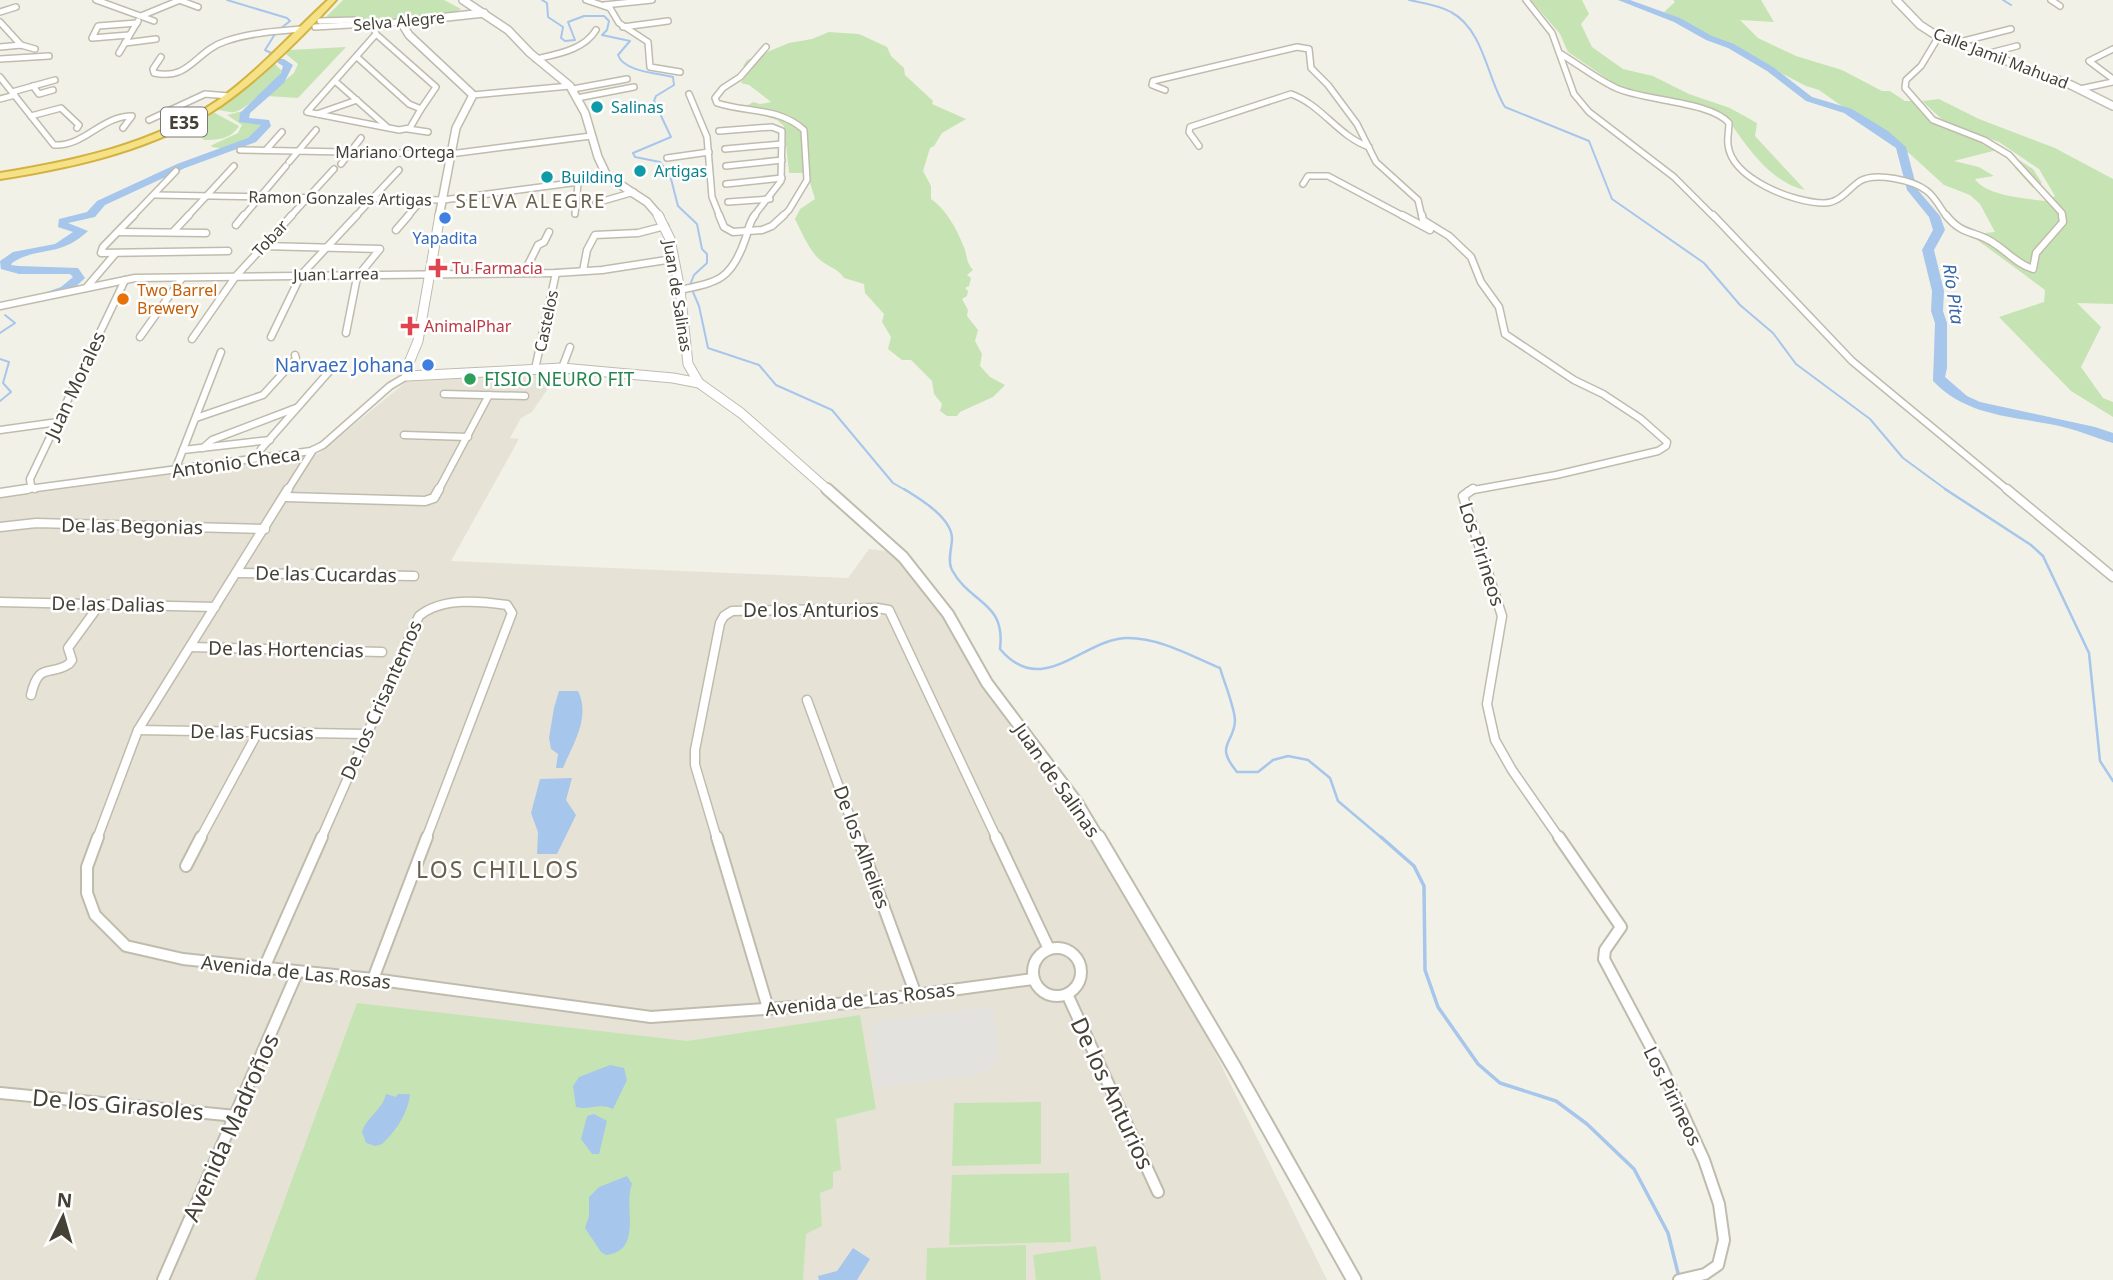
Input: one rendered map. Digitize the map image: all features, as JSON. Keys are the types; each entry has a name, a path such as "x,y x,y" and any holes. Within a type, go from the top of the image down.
{"highway":[{"name":"E35","path":"0,176 72,162 123,147 179,124 229,96 329,3"}],"street":[{"path":"98,0 154,21"},
{"path":"119,53 142,17 180,0 198,6"},
{"path":"454,0 467,9 456,16"},
{"path":"463,0 514,35 536,59 571,88 609,178"},
{"path":"586,0 595,5 652,0"},
{"path":"1526,0 1552,33 1574,94 1581,103 1674,177 1764,266 1852,361 2113,577"},
{"name":"Calle Jamil Mahuad","path":"1896,0 1920,25 1939,36 2080,89 2113,106"},
{"path":"2051,0 2060,6"},
{"path":"320,21 328,11 329,3"},
{"path":"604,5 611,9 624,27 648,42 650,67 680,72"},
{"path":"0,12 16,8"},
{"name":"Selva Alegre","path":"320,21 316,27 484,13"},
{"path":"320,21 354,20 363,24"},
{"path":"624,27 668,21"},
{"path":"0,22 21,45"},
{"path":"401,22 409,35 473,95 571,88 627,79"},
{"path":"129,35 95,39 93,37 97,28 136,23"},
{"path":"384,23 374,28 376,34 436,87 408,129"},
{"path":"161,57 153,69 154,73 175,74 190,69 206,50 216,45 264,33 302,29"},
{"path":"1956,43 2011,29"},
{"path":"536,59 576,46 594,36 596,30"},
{"path":"376,34 307,110 308,114 399,130 428,132"},
{"path":"1561,54 1618,89 1684,104 1724,117 1729,123 1728,146 1734,160 1759,183 1785,195 1826,203 1839,199 1858,183 1869,178 1886,177 1904,181 1927,191 1956,228 1997,245 2020,265 2029,269 2035,267 2036,253 2064,218 2048,195 2009,155 1984,140 1933,120 1905,88 1906,80 1922,66 1939,36"},
{"path":"7,46 14,39"},
{"path":"125,43 156,39"},
{"path":"0,47 21,45 35,49"},
{"name":"Los Pirineos","path":"1165,90 1152,85 1153,81 1302,46 1311,51 1308,62 1311,68 1328,85 1357,124 1383,170 1418,200 1423,220 1440,230 1471,257 1481,282 1499,307 1502,327 1508,337 1641,419 1667,442 1666,446 1658,451 1556,475 1469,491 1464,493 1463,499 1502,616 1488,704 1495,740 1512,770 1621,927 1619,934 1606,947 1604,959 1667,1076 1707,1166 1722,1220 1725,1248 1717,1266 1702,1276 1682,1279"},
{"path":"1986,54 2017,46"},
{"path":"689,94 706,138 712,197 724,227 733,232 748,233 772,226 784,217 807,180 804,130 793,120 779,114 729,107 718,103 715,98 722,88 741,76 766,47"},
{"path":"2113,49 2089,61 2113,80"},
{"path":"0,59 49,56"},
{"path":"357,57 409,104 421,108"},
{"path":"0,77 54,145 59,147 76,142 92,129 118,116 132,116 123,128"},
{"path":"0,99 55,80"},
{"path":"2080,89 2113,80"},
{"path":"335,81 386,126"},
{"path":"33,86 39,94 53,90"},
{"path":"577,98 634,88"},
{"path":"149,120 205,94 229,96"},
{"path":"1199,146 1188,132 1190,127 1291,94 1299,96 1324,115 1346,139 1369,147"},
{"path":"473,95 456,128 418,341 406,370 407,376 562,368 657,376 681,372 688,363"},
{"path":"314,115 357,100"},
{"path":"31,116 61,108 77,122 77,128"},
{"path":"681,290 704,285 730,272 748,233 748,224 770,199 782,178 782,131 772,127 719,131"},
{"path":"236,225 316,130"},
{"path":"266,150 282,132"},
{"name":"Mariano Ortega","path":"240,150 450,154 591,136"},
{"path":"341,164 361,138"},
{"path":"724,149 782,144"},
{"path":"667,158 709,152"},
{"path":"726,166 782,160"},
{"path":"173,232 234,166"},
{"name":"Tobar","path":"192,339 236,276 334,169"},
{"path":"271,337 301,275 399,170"},
{"path":"176,171 100,251 104,254 228,251"},
{"path":"1303,184 1308,176 1328,176 1413,222 1432,230 1440,230"},
{"name":"Juan de Salinas","path":"609,178 634,192 653,208 665,226 681,290 688,363 699,383 741,413 903,557 940,603 979,672 1078,804 1234,1067 1354,1280"},
{"name":"Ramon Gonzales Artigas","path":"155,195 421,201 609,178"},
{"path":"726,184 782,178"},
{"path":"575,214 578,184"},
{"path":"596,203 634,192"},
{"path":"729,202 770,199"},
{"path":"396,230 421,201"},
{"path":"757,216 757,231"},
{"path":"583,271 587,250 595,235 638,233 665,226"},
{"path":"118,232 206,233"},
{"path":"524,273 538,245 544,242 549,232"},
{"path":"263,246 380,249 358,274 345,333"},
{"path":"86,288 115,254"},
{"name":"Juan Larrea","path":"0,306 125,280 430,272 556,273 673,259"},
{"name":"Castelos","path":"535,369 556,273"},
{"path":"140,337 182,278"},
{"name":"Juan Morales","path":"35,489 31,486 30,479 125,280"},
{"path":"562,368 570,347"},
{"path":"177,466 221,352"},
{"path":"196,418 265,393 296,359 295,355"},
{"path":"250,461 334,366"},
{"name":"Antonio Checa","path":"0,493 250,461 313,450 323,445 390,386 407,376"},
{"name":"Juan de Salinas","path":"657,376 699,383"},
{"path":"444,394 525,396"},
{"path":"286,497 431,499 437,496 489,395"},
{"path":"203,448 212,440 298,407"},
{"path":"0,430 58,422"},
{"path":"404,435 468,437"},
{"path":"183,450 270,440"},
{"name":"Avenida de Las Rosas","path":"313,450 138,730 87,867 87,893 95,915 126,946 183,959 373,979 651,1017 863,1002 1033,979"},
{"name":"De las Begonias","path":"0,527 36,523 265,529"},
{"name":"De las Cucardas","path":"238,573 414,576"},
{"name":"De las Dalias","path":"0,602 215,607"},
{"path":"31,695 34,682 43,671 61,669 70,664 72,660 68,648 100,604"},
{"name":"De los Crisantemos","path":"264,968 365,734 424,610 442,604 499,604 510,607 512,613 373,979"},
{"name":"De los Anturios","path":"768,1008 695,765 695,750 720,623 727,613 737,610 889,610 1049,949"},
{"name":"De las Hortencias","path":"190,647 382,652"},
{"name":"De los Alhelies","path":"807,700 916,995"},
{"name":"De las Fucsias","path":"138,730 365,734"},
{"path":"186,866 258,732"},
{"path":"1049,949 1069,951 1082,966 1081,979 1067,994 1051,995 1037,986 1033,979 1035,961 1049,949"},
{"name":"Avenida Madroños","path":"163,1280 296,973"},
{"name":"De los Anturios","path":"1067,994 1158,1192"},
{"name":"De los Girasoles","path":"0,1093 236,1116"}],"shaded area":[{"path":"560,371 532,412 521,418 510,438 519,439 451,561 848,578 869,549 888,551 906,568 1114,847 1327,1280 0,1280 0,497 318,454 406,382 425,377"},
{"path":"983,1007 994,1012 998,1060 985,1073 876,1088 870,1023"}],"green space":[{"path":"343,0 444,0 461,9 450,15 372,22 324,19"},
{"path":"1531,0 1582,0 1589,14 1581,24 1592,47 1623,69 1653,76 1689,94 1730,108 1757,123 1755,136 1805,190 1792,186 1769,170 1725,115 1621,88 1568,52 1560,34"},
{"path":"1673,0 1761,0 1774,22 1740,20 1758,38 1796,56 1842,70 1882,91 1890,91 1905,101 1913,101 1932,123 1994,144 2033,169 2042,183 2033,188 2015,168 2018,164 1997,150 1954,161 1979,167 1994,176 1975,179 1988,189 2008,196 2048,201 2055,196 2039,169 1999,142 1946,123 1922,101 1939,99 1979,119 2055,148 2113,179 2113,304 2077,303 2101,327 2081,367 2103,398 2113,402 2113,417 2071,391 1999,317 2044,302 2045,290 1976,239 1966,235 1995,232 1980,204 1970,195 1944,185 1910,154 1819,90 1806,86 1664,12 1675,2"},
{"path":"829,32 859,34 887,47 891,56 904,68 905,75 933,101 932,104 966,119 942,133 930,148 923,171 931,186 931,199 946,213 954,226 973,270 967,275 971,278 969,286 965,288 968,291 967,296 962,299 968,310 967,316 978,330 975,341 982,354 980,366 990,377 1005,385 993,397 960,412 957,416 947,416 940,411 942,404 934,394 932,381 911,360 902,360 888,349 891,337 882,322 884,314 865,293 864,284 844,278 820,260 809,246 795,219 800,209 815,199 807,173 789,173 784,126 777,120 728,104 771,102 749,85 741,83 748,70 743,66 747,60 789,43 812,39"},
{"path":"346,47 298,98 266,96 294,73 298,64 286,54 289,50"},
{"path":"275,64 282,71 253,101 234,112 217,110"},
{"path":"243,111 240,121 262,123 254,136 233,147 210,146 238,133 242,125 227,115"},
{"path":"213,112 239,126 228,136 204,140 189,123"},
{"path":"357,1003 687,1041 860,1015 876,1109 836,1119 841,1170 833,1172 833,1188 820,1193 822,1226 806,1234 803,1280 255,1280"},
{"path":"1041,1102 1041,1164 952,1166 954,1103"},
{"path":"1069,1173 1071,1242 949,1245 952,1175"},
{"path":"1026,1245 1026,1280 926,1280 927,1248"},
{"path":"1096,1246 1101,1280 1036,1280 1033,1255"}],"water":[{"path":"559,691 578,691 583,711 576,740 563,768 556,768 558,754 551,749 549,738"},
{"path":"572,778 566,800 576,815 557,854 537,854 538,832 531,813 540,779"},
{"path":"610,1065 624,1068 627,1080 613,1109 603,1106 576,1107 573,1086 579,1077"},
{"path":"386,1094 396,1097 398,1094 410,1094 407,1109 396,1128 382,1144 375,1146 366,1143 362,1132"},
{"path":"594,1114 607,1121 599,1154 592,1154 581,1139 587,1116"},
{"path":"627,1176 632,1184 629,1237 618,1252 606,1255 601,1252 585,1228 589,1216 589,1197 599,1187"},
{"path":"853,1248 870,1259 857,1280 819,1280 818,1276 837,1271"}],"waterway":[{"path":"227,0 287,18 290,21 280,29"},
{"path":"542,0 547,3 548,17 563,27 561,38 565,41 575,40 568,22 584,16 604,16 609,21 607,30 602,35 630,41 618,55 621,61 634,68 673,77 674,85 656,96 654,101 671,137 633,153 635,157 660,162 670,175 678,206 697,224 702,249 707,254 707,263 694,275 690,285 699,306 708,348 759,365 776,385 832,410 893,483 907,491"},
{"path":"1409,0 1431,4 1462,20 1478,42 1505,107 1589,141 1612,199 1704,263 1740,305 1773,333 1796,364 1870,419 1903,458 1947,491"},
{"name":"Río Pita","path":"1622,0 1677,20 1709,38 1731,46 1770,69 1809,99 1848,111 1901,147 1912,190 1934,216 1939,230 1928,250 1938,291 1937,311 1941,323 1941,368 1938,378 1949,390 1975,405 2004,413 2067,423 2113,438"},
{"path":"2003,0 2011,5"},
{"path":"273,54 265,50 275,34"},
{"path":"47,294 65,290 79,278 74,270 19,270 5,267 6,261 17,254 58,247 82,231 62,225 63,221 91,215 101,203 181,166 252,140 266,126 265,122 243,120 245,113 286,73 288,65 281,61"},
{"path":"0,333 15,323 5,315"},
{"path":"0,359 9,362 3,383 11,392 0,401"},
{"path":"904,489 934,509 946,523 952,538 952,570 959,581 992,612 998,621 1000,649 1016,663 1032,669 1048,668 1095,647 1128,638 1164,644 1220,668 1235,716 1234,729 1226,750 1230,763 1237,772 1258,772 1273,760 1288,756 1308,760 1330,778 1338,801 1383,839"},
{"path":"1947,491 2031,545 2043,556 2089,653 2100,761 2113,781"},
{"path":"1381,837 1414,866 1424,886 1425,970 1438,1007 1478,1064 1500,1083 1556,1101 1587,1124 1634,1169 1668,1233 1679,1277"}],"place":[{"name":"Salinas","path":"597,107"},
{"name":"Artigas","path":"640,171"},
{"name":"Building","path":"547,177"},
{"name":"Yapadita","path":"445,218"},
{"name":"Tu Farmacia","path":"438,268"},
{"name":"Two Barrel Brewery","path":"123,299"},
{"name":"AnimalPhar","path":"410,326"},
{"name":"Narvaez Johana","path":"428,365"},
{"name":"FISIO NEURO FIT","path":"470,379"}],"district":[{"name":"SELVA ALEGRE","path":"531,201"},
{"name":"LOS CHILLOS","path":"498,869"}]}
